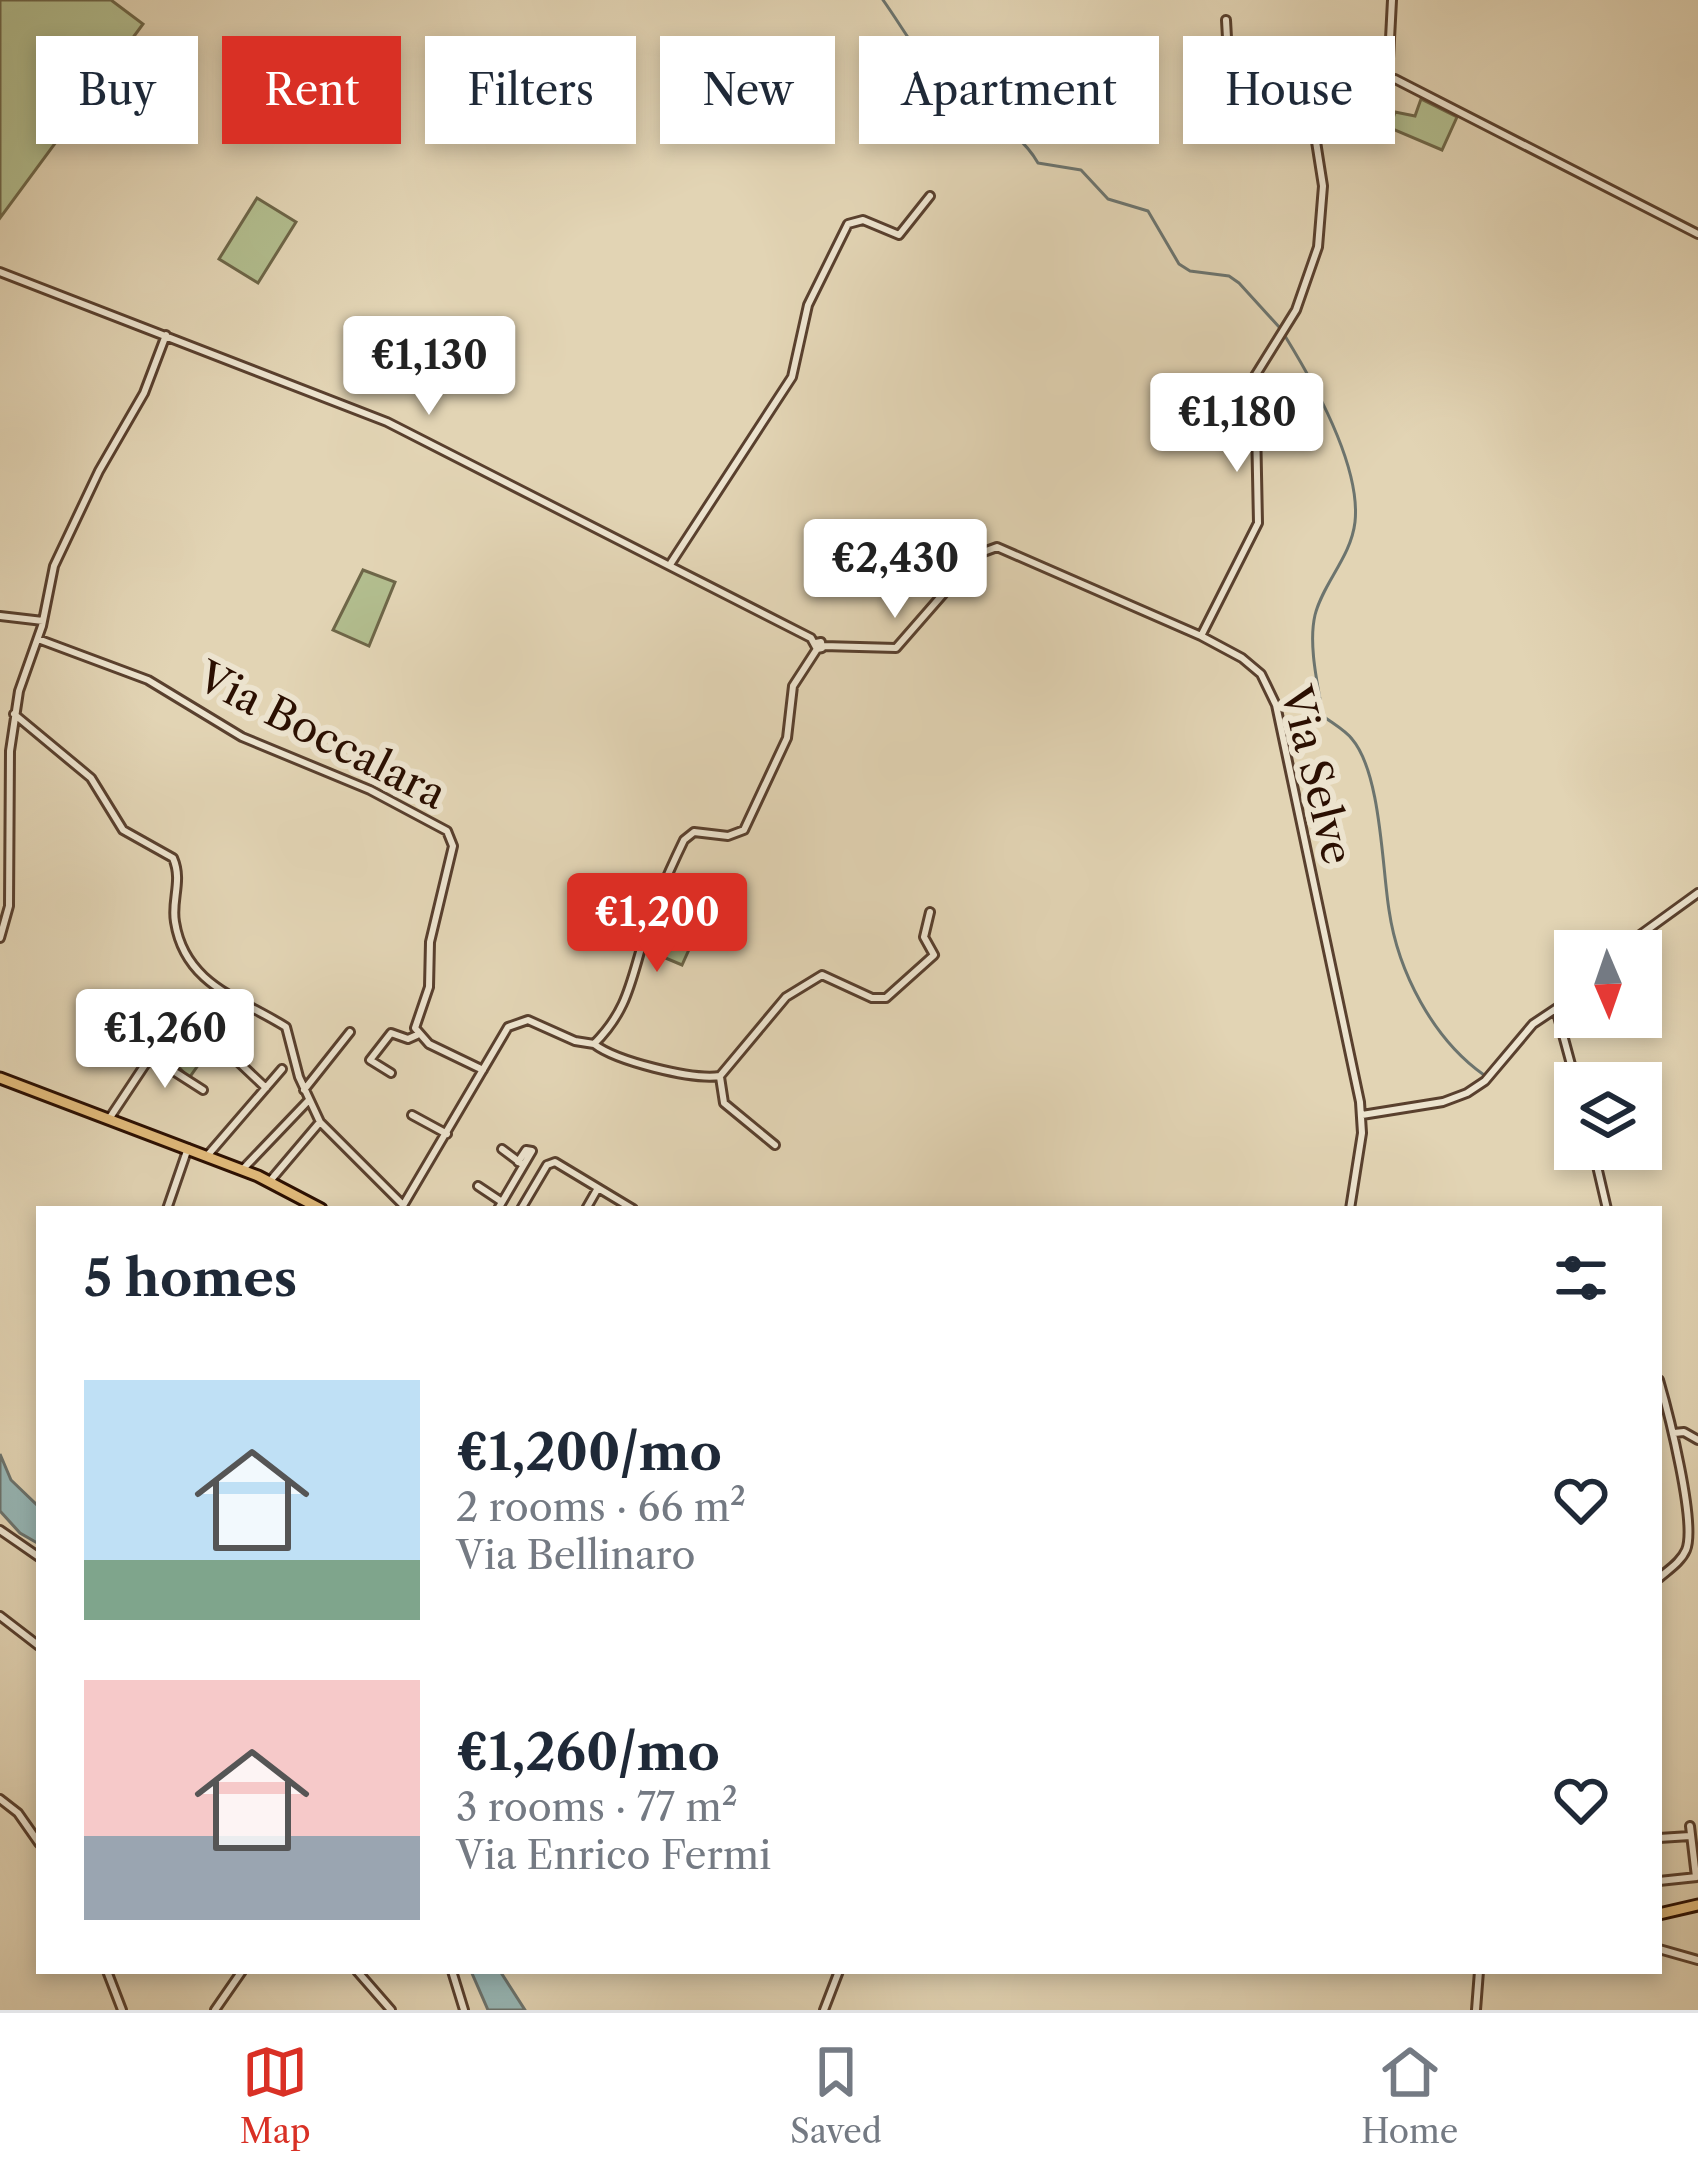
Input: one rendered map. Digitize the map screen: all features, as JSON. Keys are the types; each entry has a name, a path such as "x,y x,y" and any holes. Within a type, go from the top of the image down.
{"main road":[{"path":"0,1078 243,1169 316,1206"},
{"path":"1662,1913 1698,1905"}],"street":[{"path":"1390,36 1392,0"},
{"path":"1226,20 1227,36"},
{"path":"1395,82 1698,234"},
{"path":"1202,636 1256,534 1254,384 1260,362 1304,292 1321,229 1318,144"},
{"path":"671,563 792,377 808,304 848,224 863,220 899,235 930,196"},
{"path":"0,272 387,422 501,483 671,563 819,646 794,686 787,738 748,825 740,834 694,832 684,840 641,946 633,986 594,1044"},
{"path":"0,938 8,918 4,866 14,714 43,621 54,566 99,471 144,393 166,335"},
{"name":"Via Selve","path":"819,646 896,648 972,561 991,547 1020,554 1202,636 1254,667 1273,696 1362,1114 1350,1206"},
{"path":"0,616 43,621"},
{"name":"Via Boccalara","path":"38,639 148,680 242,737 370,790 451,836 430,942 429,987 416,1020 417,1034"},
{"path":"14,714 91,778 123,830 173,858 179,883 175,921 196,971 216,990 289,1030 304,1090 320,1122 401,1206"},
{"path":"0,780 10,783"},
{"path":"1647,930 1698,893"},
{"path":"403,1206 504,1032 523,1020 649,1065 698,1077 719,1076 744,1053 786,997 822,975 872,998 891,996 934,955 924,937 930,912"},
{"path":"203,1060 252,1009"},
{"path":"1362,1114 1443,1102 1467,1093 1485,1081 1533,1024 1554,1011"},
{"path":"192,1018 266,1088"},
{"path":"304,1090 350,1032"},
{"path":"392,1073 370,1060 391,1033 408,1039 417,1034 483,1070"},
{"path":"109,1119 160,1042"},
{"path":"150,1057 203,1090"},
{"path":"207,1156 282,1070"},
{"path":"719,1076 724,1102 775,1145"},
{"path":"243,1169 308,1100"},
{"path":"412,1115 447,1134"},
{"path":"270,1181 320,1122"},
{"path":"168,1206 188,1148"},
{"path":"502,1149 521,1164"},
{"path":"478,1186 500,1206 521,1164 532,1154 547,1165"},
{"path":"523,1206 547,1165 555,1162 628,1206"},
{"path":"1598,1170 1606,1206"},
{"path":"588,1206 598,1188"},
{"path":"1662,1391 1674,1433 1688,1539 1681,1558 1662,1575"},
{"path":"1674,1433 1684,1432 1698,1440"},
{"path":"0,1530 36,1555"},
{"path":"0,1616 36,1644"},
{"path":"0,1799 18,1813 36,1839"},
{"path":"1662,1837 1690,1831 1697,1877 1662,1881"},
{"path":"1662,1950 1698,1960"},
{"path":"108,1974 122,2010"},
{"path":"215,2010 240,1974"},
{"path":"360,1974 391,2010"},
{"path":"453,1974 464,2010"},
{"path":"824,2010 838,1974"},
{"path":"1476,2010 1479,1974"}],"green space":[{"path":"0,0 111,0 143,24 134,36 36,36 36,144 55,144 0,218"},
{"path":"1421,99 1457,117 1442,150 1395,130 1395,112 1415,116"},
{"path":"257,198 296,222 258,283 219,259"},
{"path":"363,570 395,582 369,646 333,630"},
{"path":"669,910 700,925 682,965 649,951 654,929 661,926"},
{"path":"184,1021 213,1044 189,1078 176,1064 183,1050 166,1039"}],"water":[{"path":"0,1454 11,1480 36,1504 36,1542 0,1511"},
{"path":"472,1974 502,1974 525,2010 488,2010"}],"waterway":[{"path":"883,0 932,71 962,102 1019,139 1038,163 1081,170 1108,199 1148,211 1179,264 1190,271 1229,276 1280,328"},
{"path":"1285,336 1333,426 1355,500 1352,535 1319,603 1313,627 1323,716 1352,739 1369,774 1389,910 1410,980 1449,1043 1484,1075"}]}
